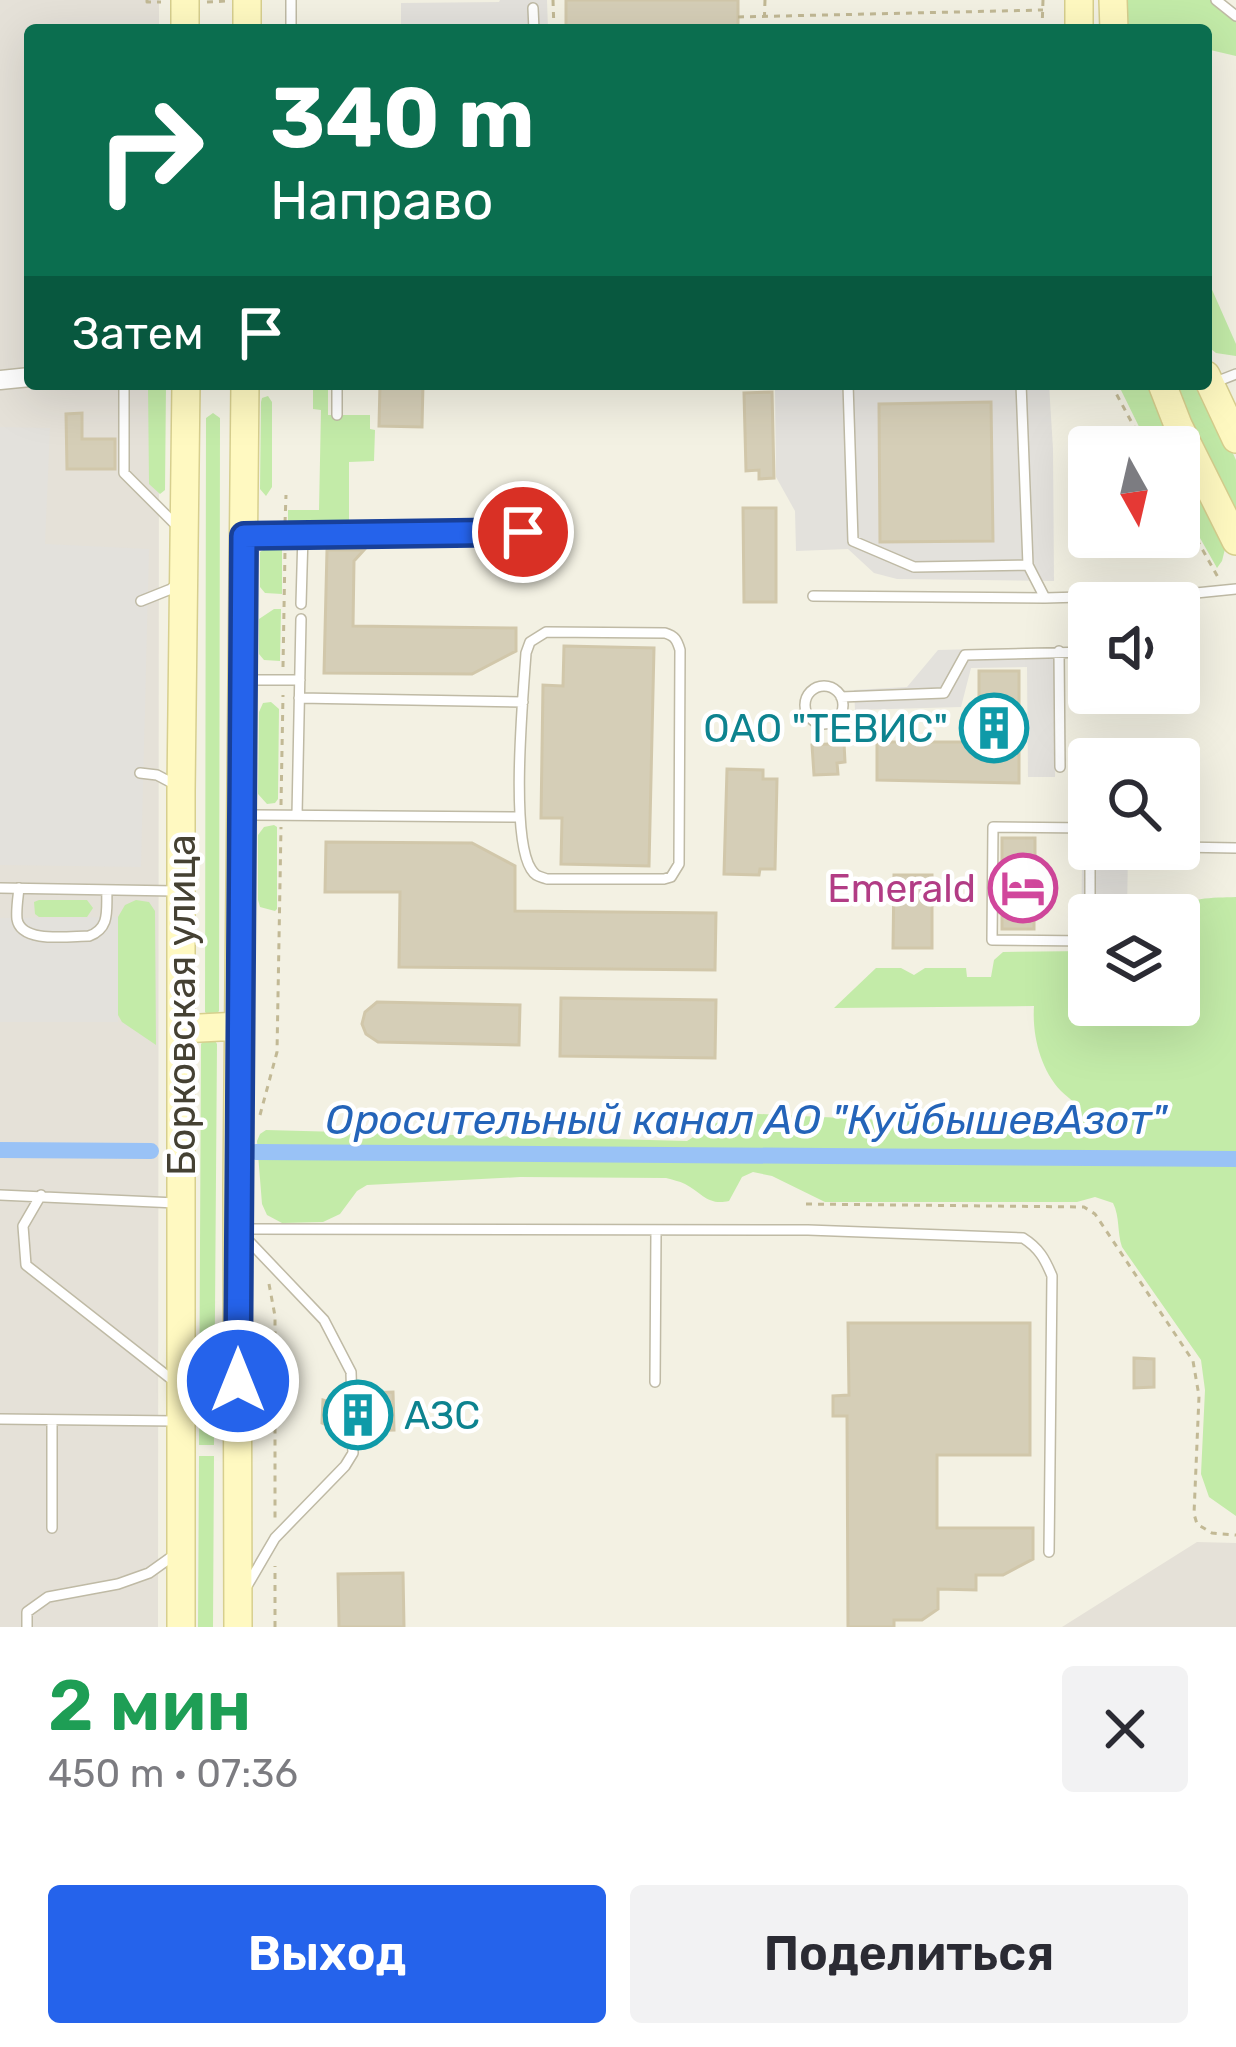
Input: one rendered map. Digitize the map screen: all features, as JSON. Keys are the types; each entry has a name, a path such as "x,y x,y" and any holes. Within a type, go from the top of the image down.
{"main road":[{"path":"1217,378 1236,439"},
{"name":"Борковская улица","path":"181,1627 186,390"},
{"name":"Борковская улица","path":"238,1614 245,390"},
{"path":"1164,390 1236,541"},
{"path":"182,1029 239,1026"}],"lane":[{"path":"1216,0 1236,16"},
{"path":"533,8 534,24"},
{"path":"124,390 124,473 185,534"},
{"path":"337,390 337,415"},
{"path":"848,390 853,541 914,567 1028,565"},
{"path":"1021,390 1028,565 1046,598"},
{"path":"244,536 523,532"},
{"path":"301,604 303,535"},
{"path":"184,624 171,606 141,601 171,589 185,567"},
{"path":"1200,592 1231,590"},
{"path":"813,596 1068,598"},
{"path":"297,815 301,620"},
{"path":"546,632 673,636 680,650 679,864 671,877 547,879 531,869 519,817 523,702 526,653 530,643 546,632"},
{"path":"1059,651 1060,767"},
{"path":"841,697 944,693 964,655 1068,651"},
{"path":"243,680 300,680"},
{"path":"829,686 841,697 841,715 831,722 814,721 806,711 806,700 816,687 829,686"},
{"path":"299,698 523,702"},
{"path":"181,754 170,764 140,773 172,781 181,791"},
{"path":"242,814 519,817"},
{"path":"1068,828 993,827 992,940 1068,941"},
{"path":"1200,847 1236,848"},
{"path":"0,888 181,891"},
{"path":"19,888 17,920 30,935 98,933 106,921 107,890"},
{"path":"0,1195 182,1203"},
{"path":"41,1195 22,1226 26,1265 180,1386"},
{"path":"238,1229 808,1230 1023,1238 1046,1260 1052,1276 1049,1552"},
{"path":"238,1229 324,1320 351,1372 352,1406"},
{"path":"655,1382 656,1232"},
{"path":"0,1419 181,1421"},
{"path":"52,1420 52,1528"},
{"path":"238,1614 275,1538 353,1454 352,1431"},
{"path":"27,1627 27,1612 48,1597 134,1579 181,1550"}],"path":[{"path":"764,24 765,0"},
{"path":"1042,24 1043,0"},
{"path":"738,16 1042,10"},
{"path":"1115,390 1134,426"},
{"path":"260,1118 277,1052 286,495"},
{"path":"1200,541 1231,590"},
{"path":"806,1204 1084,1207 1095,1214 1193,1361 1199,1396 1197,1524 1212,1533 1236,1535"},
{"path":"265,1257 275,1316 275,1627"}],"shaded area":[{"path":"0,0 159,0 159,24 24,24 24,390 159,390 158,1627 0,1627"},
{"path":"547,0 548,24 401,24 401,3"},
{"path":"775,390 1049,390 1054,581 897,579 874,573 848,549 796,551 795,511 776,477"},
{"path":"0,427 50,428 45,544 149,549 141,867 0,865"},
{"path":"1058,647 1055,777 1028,777 1027,667 971,668 961,707 855,710 854,690 907,687 938,650"},
{"path":"1082,870 1128,870 1127,894 1082,894"},
{"path":"118,917 118,1022 0,1022 0,918"},
{"path":"1197,1542 1236,1543 1236,1627 1062,1627"}],"green space":[{"path":"1122,0 1212,0 1236,21 1236,56 1212,50 1212,24 1123,24"},
{"path":"1212,290 1236,344 1236,356 1212,350"},
{"path":"148,390 166,390 165,490 160,494 149,484"},
{"path":"313,390 328,390 328,415 370,415 370,429 375,430 374,461 349,462 349,525 288,525 288,510 319,510 321,410 313,409"},
{"path":"1121,390 1155,390 1171,426 1139,426"},
{"path":"1175,390 1204,390 1236,460 1236,521 1200,444 1200,426 1192,426"},
{"path":"268,396 272,402 272,487 266,496 260,489 261,402"},
{"path":"213,413 220,418 219,1011 208,1015 206,418"},
{"path":"1200,488 1226,545 1217,568 1200,538"},
{"path":"282,542 282,594 265,593 260,587 260,552"},
{"path":"281,609 280,661 264,660 259,654 259,619"},
{"path":"271,702 279,709 278,799 267,804 258,794 259,712 263,703"},
{"path":"274,825 275,911 260,907 258,900 258,835 264,827"},
{"path":"1236,897 1236,1516 1209,1497 1201,1474 1205,1390 1201,1360 1122,1247 1113,1203 1095,1197 1077,1202 825,1202 772,1176 753,1172 742,1177 729,1201 722,1202 666,1178 520,1177 367,1185 340,1214 323,1222 282,1223 267,1215 262,1204 257,1141 266,1130 687,1141 741,1113 1045,1128 1070,1125 1078,1110 1043,1062 1034,1006 834,1008 876,968 901,968 914,975 925,968 966,968 967,977 991,977 994,960 1003,952 1068,951 1068,1026 1200,1026 1200,900"},
{"path":"87,900 93,908 87,917 39,917 34,902"},
{"path":"149,902 155,911 156,1045 118,1015 118,917 125,905"},
{"path":"214,1039 214,1445 199,1445 201,1044"},
{"path":"199,1456 214,1456 213,1627 198,1627"}],"building":[{"path":"566,0 738,0 738,24 566,24"},
{"path":"380,390 423,390 422,427 379,426"},
{"path":"772,392 774,478 759,479 759,470 746,471 744,393"},
{"path":"991,402 993,541 880,542 879,404"},
{"path":"82,413 82,439 115,439 115,469 67,469 66,414"},
{"path":"743,508 776,508 776,602 744,602"},
{"path":"327,550 364,550 354,561 353,626 516,628 516,651 472,674 324,673"},
{"path":"564,646 654,648 649,866 561,864 562,818 541,818 543,685 563,686"},
{"path":"979,671 1019,671 1019,783 877,780 877,742 969,742 969,717 979,717"},
{"path":"844,743 845,762 837,763 838,774 814,775 812,745"},
{"path":"727,769 763,770 763,779 777,779 775,869 760,869 759,875 724,874"},
{"name":"Emerald","path":"1002,838 1035,838 1035,870 1045,870 1045,906 1034,906 1034,929 1002,929"},
{"path":"326,842 472,843 515,866 515,911 716,913 715,970 399,967 400,892 325,892"},
{"path":"894,875 932,875 932,948 893,948"},
{"path":"561,998 716,1000 715,1058 560,1056"},
{"path":"377,1002 520,1005 519,1045 378,1042 366,1034 362,1024 365,1012"},
{"path":"848,1323 1030,1323 1030,1455 937,1455 937,1528 1033,1528 1033,1559 1003,1575 976,1575 976,1590 938,1589 938,1609 922,1620 894,1620 894,1627 848,1627 847,1416 833,1416 833,1396 849,1395"},
{"path":"1134,1358 1154,1359 1154,1387 1134,1388"},
{"name":"АЗС","path":"393,1392 394,1430 361,1431 350,1422 343,1432 322,1423 323,1400 353,1415 367,1393"},
{"path":"403,1573 404,1627 339,1627 338,1574"}],"waterway":[{"name":"Оросительный канал АО \"КуйбышевАзот\"","path":"0,1150 151,1151"},
{"name":"Оросительный канал АО \"КуйбышевАзот\"","path":"256,1152 1236,1159"}],"place":[{"name":"ОАО \"ТЕВИС\"","path":"994,728"},
{"name":"Emerald","path":"1023,888"},
{"name":"АЗС","path":"358,1415"}],"route":[{"path":"238,1381 244,536 523,532"}]}
